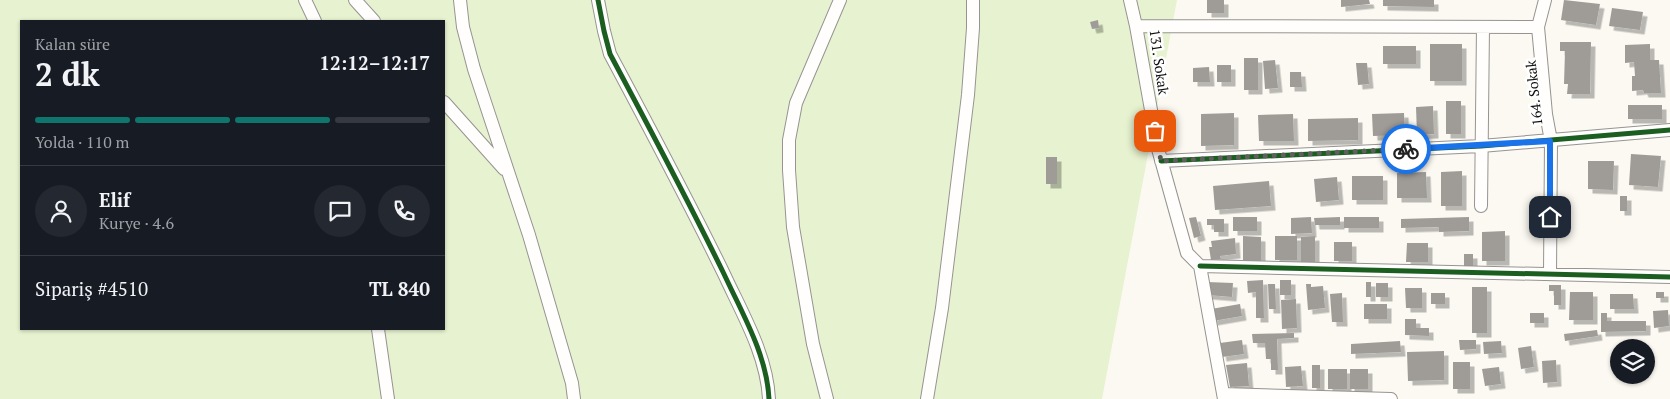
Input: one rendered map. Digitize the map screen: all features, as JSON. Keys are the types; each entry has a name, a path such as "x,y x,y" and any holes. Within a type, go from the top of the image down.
{"street":[{"path":"305,0 315,20"},
{"path":"355,0 373,20"},
{"path":"460,0 465,35 507,173 529,235 572,383 574,399"},
{"path":"598,0 610,54 711,248 748,326 764,367 769,399"},
{"path":"827,399 813,344 793,227 789,140 796,103 840,0"},
{"path":"927,399 942,308 968,95 973,0"},
{"path":"1130,0 1136,26"},
{"name":"164. Sokak","path":"1545,0 1538,27 1550,141 1550,274"},
{"name":"131. Sokak","path":"1224,397 1200,266 1187,253 1161,161 1136,26 1538,27"},
{"path":"1481,206 1483,27"},
{"path":"445,103 507,173"},
{"path":"1161,161 1481,146 1670,130"},
{"path":"1200,266 1670,277"},
{"path":"378,330 389,397"},
{"path":"1224,397 1391,399"}],"green space":[{"path":"0,0 1177,0 1102,399 0,399"}],"building":[{"path":"1207,0 1224,0 1224,13 1207,13"},
{"path":"1341,0 1369,0 1370,4 1341,7"},
{"path":"1383,0 1434,0 1434,7 1383,6"},
{"path":"1564,0 1600,4 1596,25 1561,20"},
{"path":"1612,8 1643,12 1640,30 1609,26"},
{"path":"1098,20 1099,28 1092,29 1090,22"},
{"path":"1560,42 1591,42 1590,94 1567,94 1568,84 1564,84 1565,51 1560,51"},
{"path":"1430,44 1462,44 1462,81 1430,81"},
{"path":"1650,44 1650,60 1659,60 1661,93 1644,93 1643,90 1632,91 1632,76 1635,76 1634,62 1625,63 1625,45"},
{"path":"1383,46 1416,46 1416,64 1383,64"},
{"path":"1244,58 1258,58 1258,90 1244,90"},
{"path":"1275,60 1278,88 1265,89 1263,61"},
{"path":"1356,63 1367,63 1369,84 1358,85"},
{"path":"1217,65 1231,65 1231,82 1217,82"},
{"path":"1209,67 1210,82 1193,82 1193,68"},
{"path":"1290,72 1301,72 1302,87 1290,87"},
{"path":"1446,101 1461,101 1461,134 1446,134"},
{"path":"1628,105 1662,105 1662,119 1628,119"},
{"path":"1433,106 1434,134 1417,135 1416,107"},
{"path":"1234,113 1234,145 1201,146 1201,114"},
{"path":"1404,113 1405,135 1373,136 1372,114"},
{"path":"1293,114 1294,141 1259,141 1258,115"},
{"path":"1358,118 1358,140 1308,141 1308,119"},
{"path":"1631,154 1661,156 1658,187 1629,185"},
{"path":"1046,157 1057,157 1057,184 1046,184"},
{"path":"1588,161 1614,161 1613,190 1588,189"},
{"path":"1462,171 1462,206 1441,206 1441,172"},
{"path":"1426,172 1427,198 1397,198 1397,173"},
{"path":"1352,176 1383,176 1383,200 1352,200"},
{"path":"1337,177 1339,200 1316,202 1314,179"},
{"path":"1269,181 1271,206 1215,210 1213,186"},
{"path":"1620,196 1627,196 1627,211 1620,211"},
{"path":"1196,217 1201,236 1194,238 1189,218"},
{"path":"1233,217 1257,217 1257,231 1233,231"},
{"path":"1311,217 1312,233 1291,234 1291,218"},
{"path":"1340,217 1340,225 1315,225 1314,218"},
{"path":"1344,217 1379,217 1379,228 1344,228"},
{"path":"1469,217 1469,231 1439,232 1439,227 1401,228 1401,219"},
{"path":"1207,219 1224,219 1224,232 1214,232 1214,225 1207,225"},
{"path":"1505,231 1505,261 1482,261 1482,232"},
{"path":"1243,236 1261,237 1261,261 1243,261"},
{"path":"1275,236 1297,236 1297,260 1275,260"},
{"path":"1315,236 1315,263 1301,263 1301,237"},
{"path":"1235,238 1236,254 1220,256 1221,259 1211,260 1209,247 1212,247 1211,241"},
{"path":"1334,242 1352,242 1352,261 1334,261"},
{"path":"1407,243 1428,243 1428,262 1406,262"},
{"path":"1464,254 1473,254 1473,268 1464,268"},
{"path":"1263,280 1264,318 1256,318 1256,292 1248,293 1247,281"},
{"path":"1280,280 1291,280 1291,295 1280,295"},
{"path":"1207,282 1233,283 1232,297 1208,295"},
{"path":"1366,282 1371,282 1371,297 1366,297"},
{"path":"1376,283 1388,283 1388,297 1376,297"},
{"path":"1268,284 1275,284 1276,309 1269,309"},
{"path":"1306,284 1311,284 1311,287 1323,286 1325,308 1308,310"},
{"path":"1549,285 1561,285 1561,305 1554,305 1554,291 1549,291"},
{"path":"1472,287 1487,287 1487,333 1472,333"},
{"path":"1405,288 1422,288 1422,308 1406,308"},
{"path":"1570,292 1593,292 1593,320 1569,320"},
{"path":"1656,292 1664,292 1664,298 1656,298"},
{"path":"1342,293 1343,322 1332,322 1330,294"},
{"path":"1431,293 1445,293 1445,304 1431,304"},
{"path":"1610,294 1633,294 1634,309 1610,309"},
{"path":"1296,299 1297,328 1282,329 1281,300"},
{"path":"1240,304 1242,316 1213,321 1211,309"},
{"path":"1364,304 1387,304 1387,319 1364,319"},
{"path":"1668,310 1669,326 1654,328 1653,311"},
{"path":"1530,313 1544,313 1544,323 1530,323"},
{"path":"1601,313 1607,313 1607,321 1646,321 1646,331 1601,332"},
{"path":"1405,319 1416,319 1416,328 1429,328 1429,336 1405,335"},
{"path":"1597,330 1598,336 1565,341 1564,334"},
{"path":"1294,333 1294,338 1277,339 1278,370 1271,370 1271,359 1266,359 1265,343 1253,343 1252,334"},
{"path":"1242,340 1244,354 1222,357 1220,343"},
{"path":"1459,340 1476,340 1476,349 1460,350"},
{"path":"1400,341 1401,352 1351,354 1351,344"},
{"path":"1501,341 1502,353 1484,354 1483,342"},
{"path":"1531,346 1534,367 1521,369 1518,348"},
{"path":"1444,351 1444,380 1408,381 1407,352"},
{"path":"1556,360 1557,382 1543,383 1542,361"},
{"path":"1453,362 1470,362 1470,389 1453,389"},
{"path":"1247,363 1249,386 1230,387 1226,365"},
{"path":"1312,365 1320,365 1320,388 1312,388"},
{"path":"1301,366 1303,386 1286,387 1285,367"},
{"path":"1499,367 1501,384 1485,386 1482,369"},
{"path":"1328,369 1347,369 1347,389 1328,389"},
{"path":"1350,369 1368,369 1368,389 1350,389"}],"cycle path":[{"path":"598,0 610,54 682,191 746,319 764,366 769,399"},
{"path":"1161,161 1481,146 1670,130"},
{"path":"1200,266 1670,277"}],"way so far":[{"path":"1155,131 1161,161 1406,149"}],"route":[{"path":"1406,149 1550,141 1550,217"}]}
